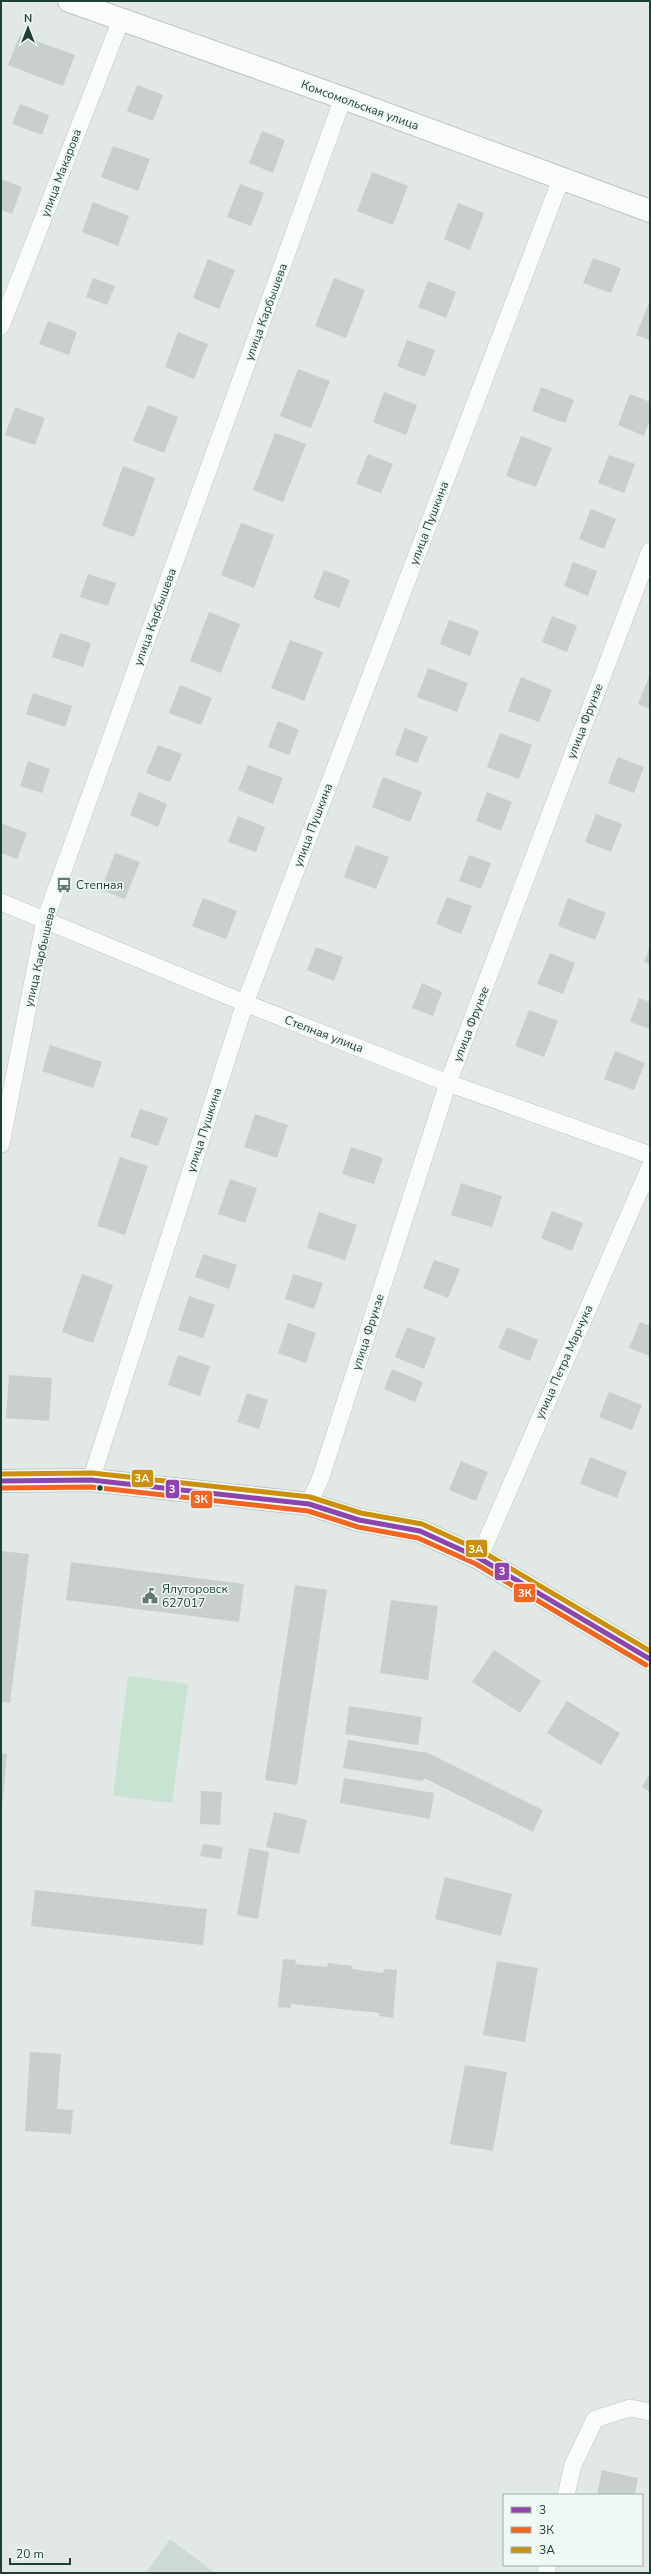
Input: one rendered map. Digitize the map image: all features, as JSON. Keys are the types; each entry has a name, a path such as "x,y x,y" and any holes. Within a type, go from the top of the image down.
{"street":[{"name":"Комсомольская улица","path":"69,1 343,98 650,212"},
{"name":"улица Макарова","path":"1,326 121,20"},
{"name":"улица Карбышева","path":"1,1144 46,920 343,98"},
{"name":"улица Пушкина","path":"91,1480 246,1003 561,179"},
{"name":"улица Фрунзе","path":"309,1504 321,1477 448,1083 650,551"},
{"name":"Степная улица","path":"1,902 246,1003 448,1083 650,1155"},
{"name":"улица Петра Марчука","path":"479,1558 650,1167"},
{"path":"1,1481 91,1480 309,1504 359,1520 420,1531 479,1558 650,1659"},
{"path":"566,2494 573,2465 595,2419 630,2408 650,2412"}],"shaded area":[{"path":"170,2539 215,2573 146,2573"}],"green space":[{"path":"128,1676 188,1684 172,1803 113,1796"}],"building":[{"path":"20,35 75,55 63,86 8,65"},
{"path":"137,85 163,95 153,121 127,111"},
{"path":"20,104 49,115 42,135 12,124"},
{"path":"262,131 285,140 273,173 249,163"},
{"path":"113,146 150,159 138,191 101,177"},
{"path":"372,172 408,186 393,225 357,211"},
{"path":"1,179 22,187 12,214 1,210"},
{"path":"240,184 264,193 251,226 227,217"},
{"path":"93,202 129,216 118,246 82,232"},
{"path":"458,203 484,213 470,250 444,239"},
{"path":"593,258 621,268 611,293 583,283"},
{"path":"208,259 235,270 219,309 193,298"},
{"path":"93,278 115,286 107,305 86,297"},
{"path":"334,278 365,290 346,338 315,326"},
{"path":"428,281 456,292 446,318 418,307"},
{"path":"650,300 650,340 636,335"},
{"path":"48,321 77,332 69,355 39,344"},
{"path":"178,332 208,344 194,379 165,367"},
{"path":"407,340 435,350 425,377 397,366"},
{"path":"298,369 330,381 311,428 280,416"},
{"path":"541,387 574,400 565,423 532,411"},
{"path":"384,392 417,405 406,435 373,422"},
{"path":"630,394 650,402 650,419 644,436 618,425"},
{"path":"148,405 178,417 164,453 133,441"},
{"path":"15,407 45,418 35,445 5,435"},
{"path":"275,433 306,444 283,502 253,490"},
{"path":"521,436 552,448 536,487 506,476"},
{"path":"368,454 393,464 381,493 356,484"},
{"path":"609,455 635,464 624,493 598,483"},
{"path":"123,466 155,478 134,537 102,526"},
{"path":"591,509 616,519 604,549 579,539"},
{"path":"241,523 274,535 254,588 221,575"},
{"path":"573,562 597,571 588,596 564,586"},
{"path":"324,570 350,580 339,608 313,598"},
{"path":"88,574 116,583 108,606 80,597"},
{"path":"209,612 240,624 221,673 190,661"},
{"path":"552,616 577,626 567,652 542,642"},
{"path":"449,620 479,631 470,656 440,644"},
{"path":"60,633 91,643 83,667 52,657"},
{"path":"290,640 323,652 304,701 271,688"},
{"path":"428,668 468,683 457,712 417,697"},
{"path":"650,674 650,709 638,704"},
{"path":"521,677 552,690 539,722 508,711"},
{"path":"180,685 212,698 201,725 169,713"},
{"path":"33,693 72,706 65,727 26,714"},
{"path":"278,721 299,730 289,755 268,747"},
{"path":"405,728 428,737 417,763 395,755"},
{"path":"500,733 532,745 519,779 487,767"},
{"path":"158,745 182,754 170,782 146,773"},
{"path":"618,757 644,767 634,793 608,783"},
{"path":"28,761 50,769 42,793 20,786"},
{"path":"248,765 283,778 273,804 238,790"},
{"path":"383,777 422,792 410,822 372,807"},
{"path":"139,792 167,804 158,827 130,815"},
{"path":"487,792 512,802 501,831 476,821"},
{"path":"596,814 622,824 611,852 585,842"},
{"path":"238,816 265,827 256,852 228,842"},
{"path":"1,823 27,833 17,859 1,853"},
{"path":"356,845 389,857 376,889 344,877"},
{"path":"115,853 140,862 125,899 101,890"},
{"path":"469,855 491,863 481,889 459,881"},
{"path":"447,897 472,906 461,934 436,924"},
{"path":"203,898 237,911 226,939 192,926"},
{"path":"568,898 606,913 595,940 558,926"},
{"path":"650,946 650,964 644,962"},
{"path":"316,947 343,957 334,981 307,970"},
{"path":"550,953 575,963 563,994 537,984"},
{"path":"422,983 442,992 433,1016 412,1008"},
{"path":"639,998 650,1002 650,1029 630,1022"},
{"path":"529,1010 558,1021 544,1057 515,1046"},
{"path":"50,1045 102,1062 93,1088 42,1071"},
{"path":"615,1051 645,1063 634,1090 604,1079"},
{"path":"140,1109 168,1118 158,1146 130,1137"},
{"path":"255,1114 288,1125 277,1158 244,1147"},
{"path":"351,1147 383,1158 374,1184 342,1174"},
{"path":"120,1157 148,1166 125,1235 97,1226"},
{"path":"230,1179 257,1188 245,1223 218,1214"},
{"path":"461,1183 502,1196 492,1227 451,1215"},
{"path":"552,1211 583,1223 572,1251 541,1238"},
{"path":"319,1212 357,1225 345,1260 307,1248"},
{"path":"203,1254 237,1265 229,1289 195,1277"},
{"path":"434,1260 460,1269 448,1298 423,1288"},
{"path":"82,1274 113,1285 93,1343 62,1332"},
{"path":"293,1274 323,1283 314,1309 285,1299"},
{"path":"189,1296 215,1305 203,1338 178,1330"},
{"path":"640,1322 650,1326 650,1356 629,1348"},
{"path":"288,1323 316,1333 306,1363 278,1353"},
{"path":"407,1327 436,1338 424,1369 395,1357"},
{"path":"507,1327 538,1340 530,1361 498,1348"},
{"path":"178,1355 210,1366 200,1396 168,1385"},
{"path":"392,1369 423,1382 415,1402 384,1389"},
{"path":"9,1375 52,1378 49,1421 6,1418"},
{"path":"609,1392 642,1405 632,1430 599,1417"},
{"path":"247,1393 268,1400 259,1429 237,1422"},
{"path":"590,1457 627,1472 617,1498 580,1484"},
{"path":"461,1461 488,1472 476,1501 449,1490"},
{"path":"1,1551 29,1554 10,1703 1,1702"},
{"path":"71,1562 244,1584 239,1622 66,1600"},
{"path":"295,1585 327,1590 297,1785 265,1780"},
{"path":"391,1600 438,1606 428,1680 380,1673"},
{"path":"494,1650 541,1681 520,1713 472,1682"},
{"path":"567,1701 620,1733 601,1765 547,1733"},
{"path":"349,1706 422,1717 418,1745 345,1734"},
{"path":"348,1740 428,1753 543,1810 533,1832 424,1778 423,1781 343,1768"},
{"path":"1,1753 7,1754 2,1808 1,1808"},
{"path":"650,1773 650,1792 642,1787"},
{"path":"344,1778 434,1793 430,1819 340,1803"},
{"path":"201,1791 222,1792 220,1825 200,1824"},
{"path":"274,1812 307,1820 299,1854 266,1847"},
{"path":"203,1844 223,1847 221,1859 200,1856"},
{"path":"249,1848 269,1852 258,1919 237,1915"},
{"path":"445,1877 512,1894 501,1936 435,1919"},
{"path":"35,1890 207,1909 203,1945 31,1926"},
{"path":"283,1959 296,1960 295,1964 327,1967 328,1963 352,1966 352,1969 383,1973 384,1969 397,1970 393,2018 379,2016 380,2013 291,2004 291,2008 278,2007"},
{"path":"497,1961 538,1968 525,2042 483,2035"},
{"path":"30,2052 61,2054 57,2109 73,2110 71,2134 25,2131"},
{"path":"465,2065 507,2072 493,2151 450,2144"},
{"path":"602,2470 638,2478 635,2494 597,2494"}],"transit line":[{"name":"3А","path":"1,1474 92,1473 310,1497 361,1513 422,1524 483,1552 650,1651"},
{"name":"3","path":"1,1481 91,1480 309,1504 359,1520 420,1531 479,1558 650,1659"},
{"name":"3К","path":"1,1488 91,1487 308,1511 358,1527 418,1538 476,1564 646,1665"}],"place":[{"name":"Степная","path":"64,885"},
{"name":"Ялуторовск 627017","path":"150,1596"}]}
